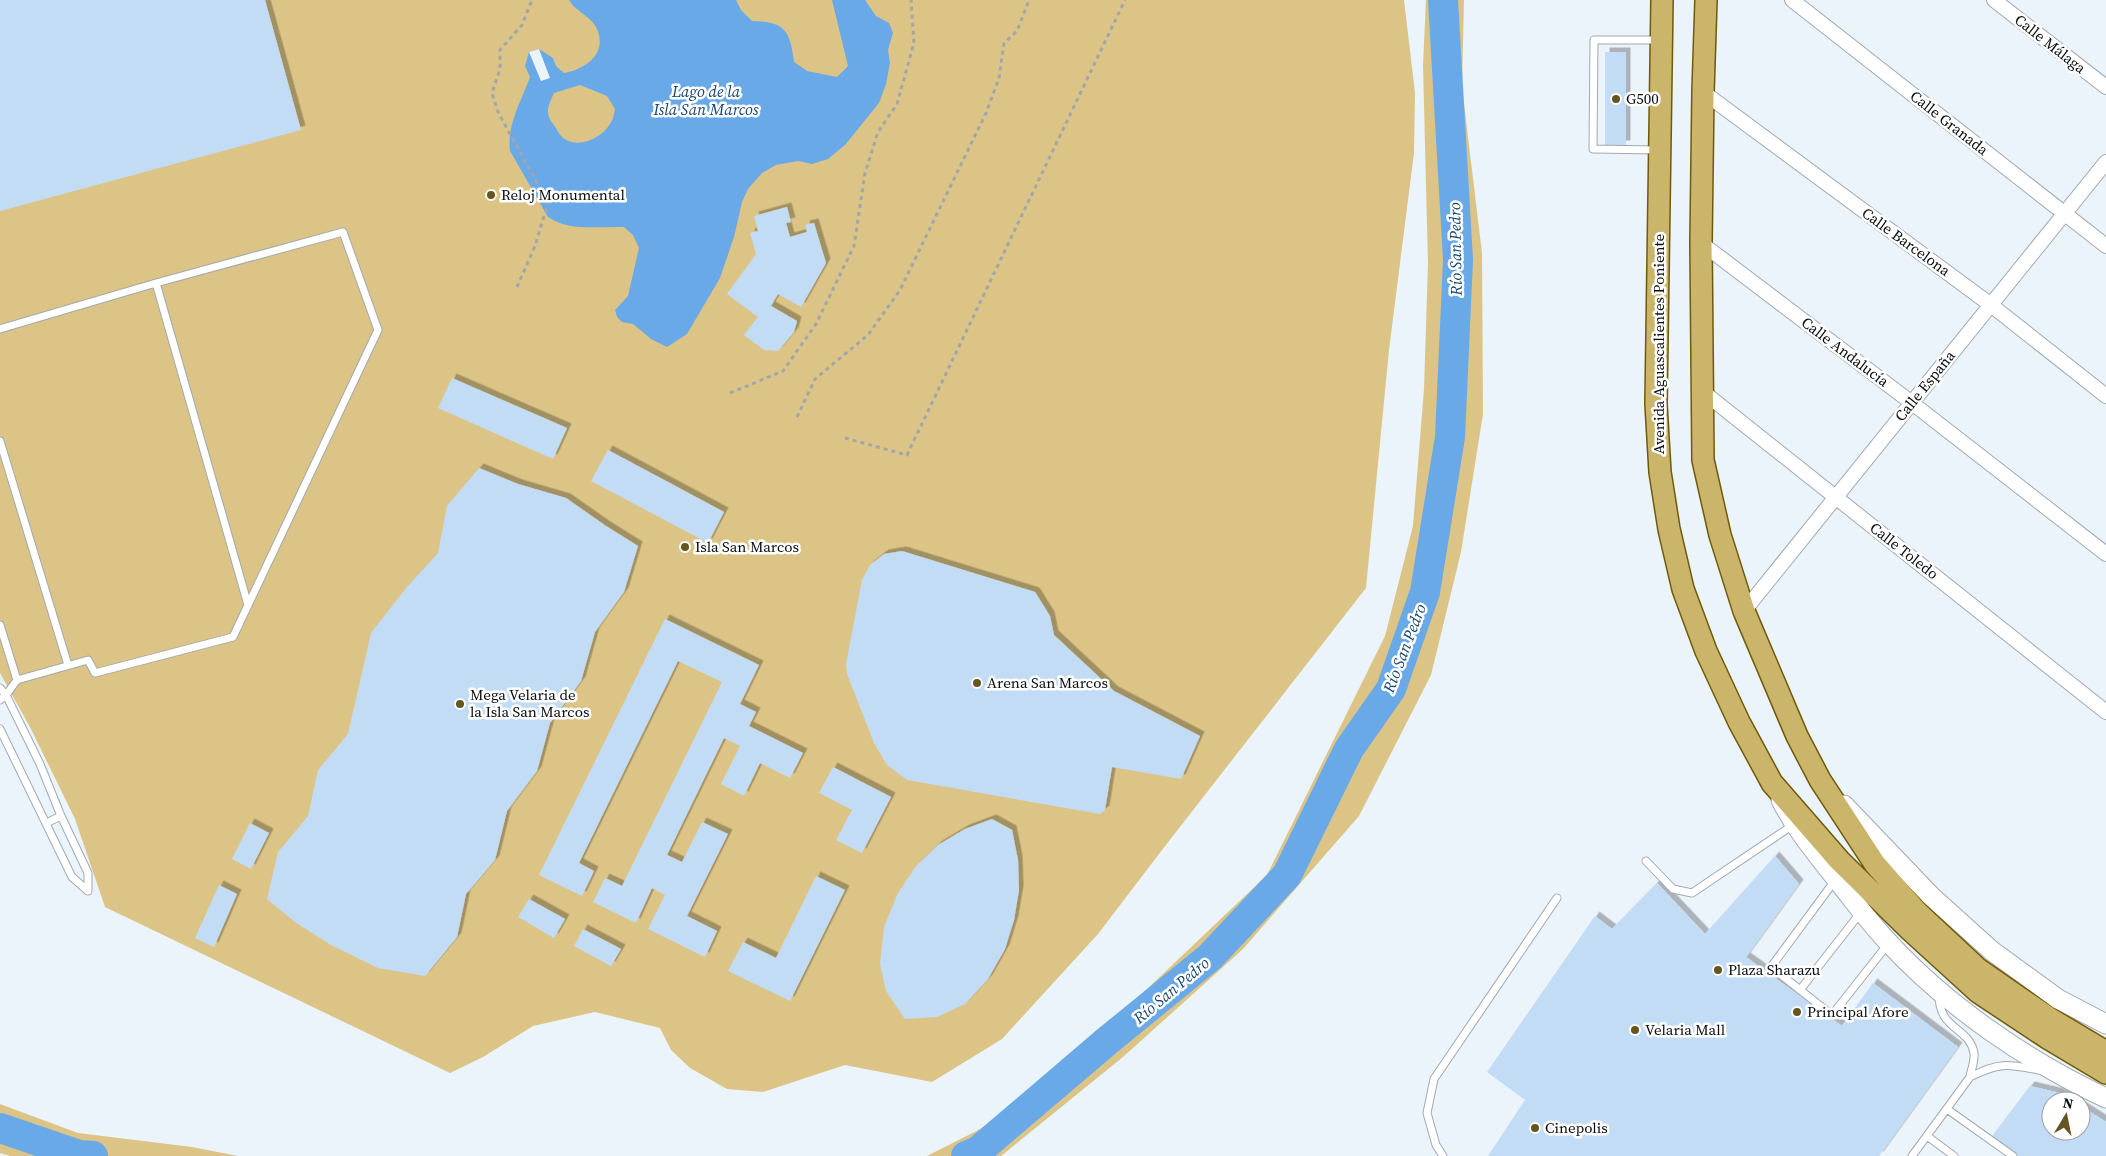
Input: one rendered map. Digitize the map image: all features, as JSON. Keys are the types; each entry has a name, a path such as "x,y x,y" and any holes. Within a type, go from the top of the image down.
{"main road":[{"name":"Avenida Aguascalientes Poniente","path":"1662,0 1656,404 1660,472 1668,529 1683,589 1706,651 1739,722 1774,785 1838,869 1910,930 1978,992 2049,1039 2106,1073"},
{"path":"1706,0 1702,243 1703,460 1720,534 1744,611 1789,718 1820,780 1875,864 1917,912 1978,968 2049,1018 2106,1052"}],"street":[{"name":"Calle Granada","path":"1792,0 2106,246"},
{"name":"Calle Málaga","path":"1994,0 2106,87"},
{"name":"Calle Barcelona","path":"1703,92 1991,305 2106,396"},
{"name":"Calle España","path":"1744,611 2106,162"},
{"name":"Calle Andalucía","path":"1702,243 2106,554"},
{"name":"Calle Toledo","path":"1702,391 2106,712"},
{"path":"1820,780 1906,871 1992,951 2058,999 2106,1024"},
{"name":"Avenida Aguascalientes Poniente","path":"1774,785 1794,824 1838,869 1861,912 1889,944 1939,991 1966,1013 2024,1053 2106,1098"}],"lane":[{"path":"1659,150 1593,149 1594,40 1661,40"},
{"path":"0,329 156,283 343,232 378,330 233,636 95,674 88,660 17,680 3,697"},
{"path":"156,283 248,605"},
{"path":"0,441 68,666"},
{"path":"0,625 17,680"},
{"path":"0,688 3,697 40,764 61,816 88,873 88,891 72,877 0,730"},
{"path":"46,823 61,816"},
{"path":"1646,861 1673,889 1692,893 1794,824"},
{"path":"1838,869 1772,967 1832,1015 1889,944"},
{"path":"1443,1156 1436,1145 1427,1113 1434,1079 1557,898"},
{"path":"1800,990 1861,912"},
{"path":"1912,1156 1970,1077 1974,1053 1968,1040 1944,1017 1939,1007 1939,991"},
{"path":"1970,1077 2003,1064 2061,1073"},
{"path":"1947,1109 2013,1156"},
{"path":"1927,1136 1954,1156"}],"path":[{"path":"517,287 535,246 548,204 498,112 492,93 500,69 500,50 522,25 532,0"},
{"path":"730,393 783,371 816,324 854,246 865,173 878,132 897,104 914,43 911,0"},
{"path":"797,417 815,379 868,335 900,290 986,113 999,78 1004,43 1016,31 1029,0"},
{"path":"845,438 907,455 1125,0"}],"shaded area":[{"name":"Isla San Marcos","path":"0,0 1404,0 1415,93 1414,153 1389,350 1366,588 1098,934 1002,1039 932,1082 845,1065 763,1092 727,1089 690,1068 671,1050 660,1028 595,1012 533,1026 483,1057 450,1073 105,907 75,819 31,729 0,673"},
{"path":"1426,0 1464,0 1462,87 1482,253 1483,414 1461,552 1431,675 1359,816 1243,949 1123,1057 1001,1156 927,1156 1010,1114 1147,989 1267,875 1385,636 1413,526 1424,389 1428,264 1423,65"},
{"path":"0,1104 78,1133 192,1147 238,1156 10,1156 0,1153"}],"water":[{"name":"Lago de la Isla San Marcos","path":"569,0 736,0 741,10 752,21 772,23 784,30 788,35 794,62 807,71 837,77 848,66 832,0 865,0 876,16 889,23 893,33 888,50 890,63 886,84 879,103 845,145 828,159 812,164 798,161 776,165 762,173 748,189 742,202 734,237 720,278 687,334 667,347 651,339 633,324 622,322 617,317 615,310 628,296 639,248 633,235 624,227 566,225 548,217 510,151 513,122 530,77 525,66 529,52 539,49 553,58 556,66 564,73 587,64 593,58 600,45 596,27","holes":["580,85 607,96 615,109 612,121 601,134 589,141 575,143 563,138 548,115 549,104 554,93"]}],"pier":[{"path":"539,49 550,78 541,81 529,52"}],"building":[{"path":"0,0 265,0 301,130 0,211"},
{"name":"G500","path":"1605,52 1626,52 1626,145 1605,145"},
{"path":"787,207 791,222 786,223 790,237 807,232 805,225 814,223 826,263 801,307 778,294 771,306 797,321 794,332 778,351 764,350 744,335 758,317 727,294 756,254 750,233 758,231 754,216"},
{"path":"452,378 567,428 553,459 438,408"},
{"path":"608,450 724,512 708,543 591,481"},
{"name":"Mega Velaria de la Isla San Marcos","path":"479,468 518,484 566,498 638,546 624,592 595,632 581,681 550,723 537,771 507,811 495,860 466,894 457,937 425,976 378,968 331,945 295,922 267,899 278,852 308,816 318,770 348,734 371,633 406,588 438,553 447,506"},
{"name":"Arena San Marcos","path":"902,551 1035,592 1050,616 1054,635 1114,691 1200,736 1181,779 1112,767 1105,810 1100,814 907,780 887,765 874,743 847,674 846,664 862,580 870,565 884,554"},
{"path":"665,619 759,665 740,704 756,712 749,726 803,753 790,778 760,763 744,796 721,784 740,746 724,738 667,855 682,862 702,822 728,834 687,916 717,931 705,957 648,929 665,895 652,888 636,923 593,902 605,878 622,886 722,682 678,661 579,863 594,871 582,896 539,875"},
{"path":"833,767 891,797 862,853 836,840 852,810 819,793"},
{"path":"992,819 1012,830 1018,860 1019,890 1014,920 1005,949 988,979 965,1004 937,1017 905,1019 886,991 880,964 884,927 898,893 916,866 938,845 965,829"},
{"path":"250,823 269,833 251,869 232,859"},
{"name":"Velaria Mall","path":"1775,856 1799,884 1746,957 1842,1026 1873,983 1958,1047 1879,1156 1488,1156 1525,1100 1487,1072 1595,916 1612,929 1657,883 1705,934"},
{"path":"816,876 845,890 790,1001 728,971 743,942 776,958"},
{"path":"219,885 237,894 214,947 195,938"},
{"path":"529,899 565,919 554,938 518,917"},
{"path":"583,929 621,949 611,966 574,946"},
{"path":"2030,1086 2051,1091 2041,1091 2041,1141 2091,1141 2091,1112 2106,1122 2106,1156 2018,1156 1992,1136"}],"waterway":[{"name":"Río San Pedro","path":"966,1156 978,1151 1107,1041 1210,957 1287,875 1349,749 1391,689 1425,592 1450,437 1458,260 1443,0"},
{"name":"Río San Pedro","path":"0,1128 79,1155 93,1156"}],"place":[{"name":"G500","path":"1616,99"},
{"name":"Reloj Monumental","path":"491,195"},
{"name":"Isla San Marcos","path":"685,547"},
{"name":"Arena San Marcos","path":"977,683"},
{"name":"Mega Velaria de la Isla San Marcos","path":"460,704"},
{"name":"Plaza Sharazu","path":"1718,970"},
{"name":"Principal Afore","path":"1797,1012"},
{"name":"Velaria Mall","path":"1635,1030"},
{"name":"Cinepolis","path":"1535,1128"}]}
